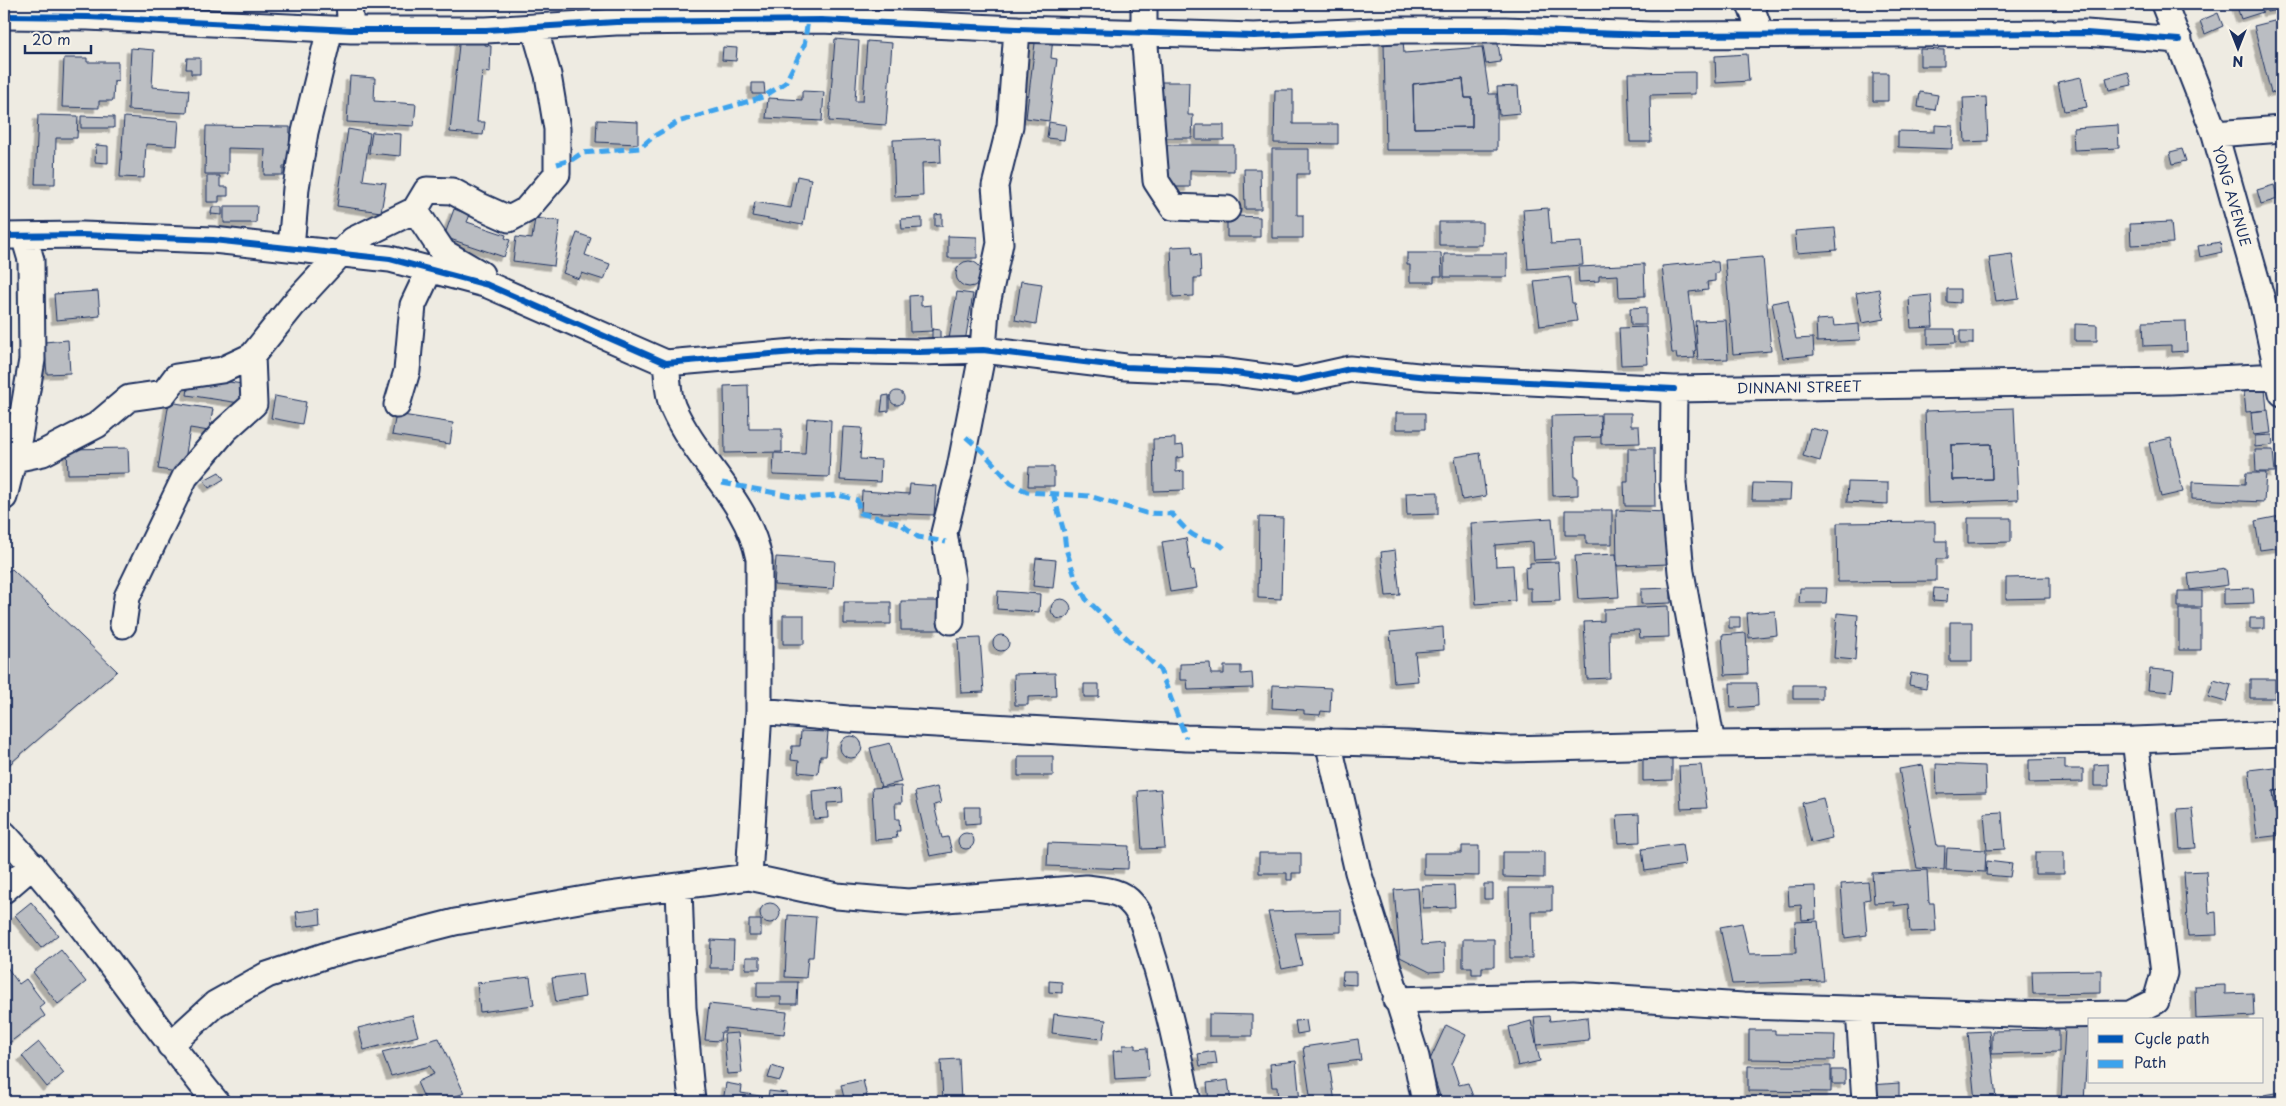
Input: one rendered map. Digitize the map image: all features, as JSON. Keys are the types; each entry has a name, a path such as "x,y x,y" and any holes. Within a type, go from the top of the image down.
{"street":[{"path":"291,248 296,188 305,132 349,4"},
{"path":"1144,4 1144,34 1156,181 1173,207 1227,209"},
{"path":"1750,4 1761,34"},
{"name":"YONG AVENUE","path":"2164,4 2215,134 2262,300 2281,382"},
{"path":"4,16 88,10 340,30 486,30 534,27 580,14 808,20 895,14 1017,29 1144,34 1254,36 1428,30 1651,35 2086,33 2179,40"},
{"path":"14,459 43,453 96,425 129,398 164,393 176,376 222,370 252,356 294,305 353,240 415,210 427,190 452,191 509,219 526,210 557,174 557,129 548,75 534,27"},
{"path":"951,621 952,579 944,533 960,468 983,350 986,309 1000,243 995,186 1010,126 1017,29"},
{"path":"2215,134 2282,129"},
{"path":"415,210 443,252 476,269 484,276 488,285"},
{"path":"4,497 14,459 32,360 32,268 14,236 82,235 213,240 390,259 488,285 666,363 672,406 700,453 747,520 756,540 759,559 759,711 749,877"},
{"path":"397,405 407,371 413,305 430,269"},
{"name":"DINNANI STREET","path":"666,363 818,350 919,352 983,350 1126,367 1220,371 1296,381 1350,369 1428,377 1674,389 2170,381 2281,382"},
{"path":"123,625 127,598 185,477 225,430 254,404 252,356"},
{"path":"1674,389 1672,483 1681,572 1712,744"},
{"path":"759,711 848,719 1186,738 1507,749 1712,744 2135,740 2282,734"},
{"path":"1396,1000 1574,995 1744,1006 1859,1010 2051,1015 2130,1014 2156,1001 2164,973 2135,740"},
{"path":"1328,742 1358,872 1396,1000 1416,1057 1425,1102"},
{"path":"4,834 33,865 170,1045 216,1102"},
{"path":"4,890 33,865"},
{"path":"170,1045 214,1004 267,975 330,954 455,922 602,896 749,877 837,896 908,902 1086,888 1110,891 1122,895 1133,904 1142,922 1167,1000 1188,1102"},
{"path":"679,887 683,1008 692,1102"},
{"path":"1859,1010 1865,1102"}],"building":[{"path":"2236,4 2260,4 2263,12 2241,19"},
{"path":"2265,4 2282,4 2282,9 2267,12"},
{"path":"2218,13 2223,26 2205,34 2200,21"},
{"path":"2282,19 2282,90 2271,93 2254,26"},
{"path":"1496,32 1501,62 1486,64 1481,35"},
{"path":"460,35 485,37 485,45 491,46 490,73 482,72 477,122 485,122 483,135 450,132"},
{"path":"1036,35 1053,37 1051,58 1057,59 1049,121 1026,118"},
{"path":"835,39 859,41 855,101 863,101 867,41 892,43 886,125 829,121"},
{"path":"1403,40 1404,53 1482,47 1489,94 1497,94 1497,150 1386,150 1384,41","holes":["1463,79 1465,98 1472,98 1472,127 1414,128 1413,84"]},
{"path":"723,47 737,48 736,61 722,60"},
{"path":"131,48 154,50 152,87 189,90 187,113 128,110"},
{"path":"1920,49 1944,50 1944,66 1920,66"},
{"path":"1747,54 1749,81 1716,83 1715,56"},
{"path":"64,58 87,58 87,62 118,62 118,82 114,81 113,101 99,101 99,108 62,107"},
{"path":"187,58 200,58 200,74 191,74 191,69 186,69"},
{"path":"1695,72 1695,94 1650,95 1651,142 1630,142 1628,73"},
{"path":"2128,72 2132,85 2109,90 2106,78"},
{"path":"1873,73 1888,73 1888,101 1873,101"},
{"path":"350,76 375,78 374,101 416,104 414,126 347,122"},
{"path":"2081,77 2087,107 2064,111 2058,82"},
{"path":"1463,79 1465,98 1472,98 1472,127 1414,128 1413,84"},
{"path":"1161,82 1189,82 1188,115 1193,115 1192,138 1161,138"},
{"path":"752,83 764,83 765,94 752,94"},
{"path":"1518,86 1520,113 1499,115 1497,87"},
{"path":"1275,90 1293,90 1293,124 1338,124 1338,144 1274,143"},
{"path":"802,91 824,92 822,121 766,118 768,98 802,100"},
{"path":"1920,92 1938,95 1935,110 1918,107"},
{"path":"1986,97 1988,141 1965,142 1963,98"},
{"path":"38,115 78,116 77,138 56,138 55,184 35,184"},
{"path":"81,116 114,117 114,128 81,128"},
{"path":"124,117 179,121 177,146 146,144 144,178 120,177"},
{"path":"597,120 638,122 638,144 596,142"},
{"path":"1049,122 1066,125 1064,140 1047,138"},
{"path":"1196,125 1224,125 1224,140 1196,140"},
{"path":"1935,125 1953,126 1952,149 1898,147 1898,131 1935,132"},
{"path":"2118,125 2119,148 2074,150 2073,128"},
{"path":"206,126 290,127 289,166 283,166 283,175 264,175 265,149 228,148 228,174 205,174"},
{"path":"348,129 370,133 363,180 386,183 381,212 337,206"},
{"path":"372,132 401,134 400,156 369,153"},
{"path":"940,138 941,162 922,163 923,196 895,197 893,140"},
{"path":"96,145 108,146 108,163 95,162"},
{"path":"1167,145 1234,145 1234,171 1190,170 1190,187 1167,187"},
{"path":"1272,149 1309,149 1309,174 1297,174 1297,215 1303,215 1303,238 1272,238"},
{"path":"2182,149 2186,161 2173,164 2170,152"},
{"path":"1244,169 1260,169 1261,209 1245,209"},
{"path":"207,176 220,176 220,187 228,187 228,196 219,196 219,202 207,202"},
{"path":"797,176 811,179 803,225 752,216 755,202 791,208"},
{"path":"2274,185 2278,199 2261,204 2257,190"},
{"path":"224,206 257,206 256,223 224,223"},
{"path":"212,207 222,207 222,215 211,214"},
{"path":"1548,208 1551,244 1581,242 1583,265 1528,269 1523,210"},
{"path":"454,209 470,215 467,222 506,235 505,238 510,240 504,257 444,237"},
{"path":"942,214 942,226 935,226 935,215"},
{"path":"1227,214 1260,217 1260,237 1227,237"},
{"path":"535,218 560,221 554,266 513,261 516,237 532,239"},
{"path":"922,218 922,228 902,229 901,219"},
{"path":"1439,222 1482,222 1482,245 1439,245"},
{"path":"2171,222 2173,243 2131,245 2130,224"},
{"path":"1835,228 1837,250 1797,253 1795,231"},
{"path":"577,233 591,238 585,255 610,264 604,280 582,273 579,279 563,273"},
{"path":"948,236 977,237 977,258 948,258"},
{"path":"2220,242 2222,252 2200,257 2198,246"},
{"path":"1192,246 1193,255 1200,254 1201,278 1194,278 1194,296 1173,297 1171,247"},
{"path":"1407,253 1441,253 1442,276 1434,276 1434,282 1410,282 1410,265 1407,265"},
{"path":"1444,254 1507,254 1507,277 1444,277"},
{"path":"2012,254 2019,298 1996,301 1989,257"},
{"path":"1763,257 1771,351 1733,354 1725,260"},
{"path":"969,261 978,265 982,274 978,283 969,287 960,283 956,274 960,265"},
{"path":"1718,262 1719,273 1715,273 1715,281 1707,282 1708,290 1689,292 1696,350 1694,351 1695,358 1677,359 1676,353 1672,353 1662,266"},
{"path":"1644,264 1645,296 1619,297 1618,275 1599,276 1599,281 1579,282 1578,267"},
{"path":"1569,277 1572,303 1574,303 1577,321 1540,326 1534,281"},
{"path":"1021,281 1042,284 1036,324 1015,320"},
{"path":"1879,289 1884,319 1862,323 1856,293"},
{"path":"1947,289 1960,289 1960,303 1947,302"},
{"path":"98,291 100,316 56,320 54,294"},
{"path":"957,292 973,294 965,342 949,339"},
{"path":"921,295 921,306 931,305 932,331 910,332 909,296"},
{"path":"1931,295 1933,327 1911,328 1909,297"},
{"path":"1788,300 1796,339 1813,338 1814,355 1783,358 1772,303"},
{"path":"1646,307 1646,325 1631,325 1630,308"},
{"path":"1833,319 1834,326 1859,324 1860,340 1817,342 1816,320"},
{"path":"1726,320 1728,359 1698,360 1695,321"},
{"path":"2186,321 2187,351 2171,352 2171,345 2144,346 2143,322"},
{"path":"2075,324 2097,325 2097,341 2075,341"},
{"path":"1646,327 1648,364 1621,365 1619,328"},
{"path":"932,329 940,330 940,339 932,338"},
{"path":"1928,329 1955,329 1956,343 1928,344"},
{"path":"1960,331 1973,331 1973,344 1960,344"},
{"path":"68,340 70,373 47,374 44,342"},
{"path":"190,376 249,385 246,404 187,395"},
{"path":"748,385 749,429 782,429 782,452 725,453 724,386"},
{"path":"2265,389 2267,410 2246,412 2244,392"},
{"path":"894,391 900,391 904,398 900,405 894,405 890,401 890,395"},
{"path":"889,395 889,411 881,412 883,396"},
{"path":"275,396 306,402 302,424 271,418"},
{"path":"169,402 213,409 209,431 190,428 183,473 158,469"},
{"path":"18,408 19,421 6,422 7,436 4,436 4,409"},
{"path":"2014,408 2018,500 1928,503 1925,411","holes":["1991,444 1992,479 1952,480 1951,445"]},
{"path":"2268,410 2271,433 2253,435 2251,412"},
{"path":"1396,413 1425,413 1425,429 1396,429"},
{"path":"1601,413 1631,413 1631,426 1639,426 1640,443 1601,444"},
{"path":"396,414 453,423 450,444 392,435"},
{"path":"1600,415 1601,437 1574,438 1575,478 1578,478 1578,495 1553,496 1551,416"},
{"path":"807,418 831,420 829,477 773,475 774,453 805,454"},
{"path":"843,427 862,428 860,459 881,460 880,482 840,480"},
{"path":"1810,428 1828,432 1820,461 1803,456"},
{"path":"2272,435 2273,445 2255,447 2255,436"},
{"path":"1175,438 1175,446 1183,445 1184,457 1176,458 1176,472 1184,471 1184,490 1154,491 1153,439"},
{"path":"2171,438 2183,492 2161,497 2149,443"},
{"path":"1991,444 1992,479 1952,480 1951,445"},
{"path":"128,448 129,473 68,474 67,449"},
{"path":"1628,448 1654,448 1655,506 1625,506 1624,482 1628,482"},
{"path":"2255,450 2273,450 2275,472 2256,472"},
{"path":"1480,453 1486,496 1462,500 1455,457"},
{"path":"1029,467 1054,467 1054,486 1028,486"},
{"path":"219,472 224,479 209,488 204,480"},
{"path":"2246,473 2266,473 2264,502 2192,499 2192,482 2245,484"},
{"path":"1848,482 1888,483 1888,504 1847,502"},
{"path":"1753,483 1791,484 1790,500 1752,500"},
{"path":"910,484 936,486 934,515 861,512 862,491 909,494"},
{"path":"1438,492 1438,514 1407,515 1406,493"},
{"path":"1565,510 1612,510 1612,544 1586,544 1586,535 1565,535"},
{"path":"1616,510 1667,512 1668,564 1617,566"},
{"path":"2280,516 2282,547 2260,550 2255,521"},
{"path":"1259,517 1283,518 1281,599 1258,598"},
{"path":"1552,518 1555,559 1534,560 1533,542 1495,545 1496,566 1513,565 1515,601 1476,604 1471,523"},
{"path":"1968,518 2011,518 2011,542 1968,543"},
{"path":"1935,522 1935,541 1947,541 1947,559 1936,559 1936,581 1838,582 1837,523"},
{"path":"1186,538 1191,571 1194,570 1197,588 1170,592 1162,542"},
{"path":"1395,550 1400,595 1386,596 1381,552"},
{"path":"1616,554 1619,597 1578,599 1575,556"},
{"path":"776,557 835,561 833,589 774,585"},
{"path":"1036,558 1056,560 1053,588 1033,586"},
{"path":"1558,562 1560,601 1531,602 1531,588 1526,588 1525,568 1530,567 1530,563"},
{"path":"12,569 117,671 4,769 4,573"},
{"path":"2226,569 2228,585 2190,590 2188,574"},
{"path":"2050,577 2050,598 2006,599 2006,578"},
{"path":"1671,588 1671,603 1641,604 1641,589"},
{"path":"1800,588 1827,588 1826,603 1799,603"},
{"path":"1934,588 1948,589 1947,602 1933,601"},
{"path":"2253,588 2254,603 2224,604 2224,589"},
{"path":"998,591 1040,594 1039,612 997,609"},
{"path":"2178,591 2202,591 2202,607 2178,607"},
{"path":"1061,599 1068,602 1071,609 1068,616 1061,619 1054,616 1051,609 1054,602"},
{"path":"901,601 940,601 940,630 901,630"},
{"path":"844,602 891,602 891,624 844,624"},
{"path":"1668,606 1669,637 1640,638 1639,630 1609,631 1610,678 1587,679 1584,622 1604,621 1604,609"},
{"path":"2179,609 2201,609 2201,650 2179,650"},
{"path":"1775,611 1777,635 1749,638 1747,613"},
{"path":"1837,613 1858,615 1855,660 1834,658"},
{"path":"783,615 804,615 804,644 783,644"},
{"path":"1729,617 1740,617 1740,628 1729,628"},
{"path":"2250,618 2264,618 2264,629 2250,629"},
{"path":"1950,622 1972,622 1972,662 1950,662"},
{"path":"1443,627 1444,650 1415,652 1418,681 1394,683 1390,632"},
{"path":"1746,633 1748,674 1725,675 1722,635"},
{"path":"998,635 1004,635 1009,640 1007,649 998,651 993,646 993,640"},
{"path":"980,638 984,692 961,693 958,639"},
{"path":"1210,663 1211,674 1224,674 1224,666 1241,666 1241,674 1252,673 1253,688 1188,690 1187,680 1180,680 1180,664"},
{"path":"2150,669 2174,671 2172,692 2148,690"},
{"path":"1055,673 1056,696 1028,697 1028,705 1015,705 1014,674"},
{"path":"1911,673 1928,676 1926,688 1909,685"},
{"path":"2250,679 2275,679 2275,698 2250,698"},
{"path":"2214,680 2231,685 2226,702 2208,697"},
{"path":"1730,683 1757,683 1758,706 1731,708"},
{"path":"1084,684 1099,684 1099,697 1084,697"},
{"path":"1273,685 1331,688 1330,712 1321,711 1320,715 1304,714 1304,710 1272,708"},
{"path":"1793,685 1822,685 1822,699 1793,699"},
{"path":"801,731 828,732 826,756 820,756 818,774 798,772 799,761 791,760 792,746 800,746"},
{"path":"851,736 859,739 862,747 859,755 851,758 843,755 840,747 843,739"},
{"path":"890,743 901,782 881,787 870,748"},
{"path":"1018,756 1053,756 1053,776 1018,776"},
{"path":"1643,757 1672,757 1672,780 1643,781"},
{"path":"2065,759 2065,769 2083,769 2083,782 2029,783 2029,760"},
{"path":"1936,764 1985,766 1986,793 1937,794"},
{"path":"2108,764 2109,786 2094,786 2094,765"},
{"path":"1701,765 1707,808 1681,809 1679,766"},
{"path":"1923,765 1937,846 1945,846 1944,870 1917,868 1899,769"},
{"path":"2282,766 2282,790 2273,791 2276,814 2282,813 2282,835 2257,838 2249,770"},
{"path":"901,786 902,803 895,803 896,819 899,819 900,831 896,831 897,838 875,840 872,788"},
{"path":"937,787 941,803 934,805 942,838 948,837 952,852 930,856 915,792"},
{"path":"842,788 843,802 827,803 828,818 814,819 812,791"},
{"path":"1161,789 1165,848 1142,849 1138,791"},
{"path":"2282,790 2282,813 2276,814 2273,791"},
{"path":"1823,798 1832,838 1811,843 1802,803"},
{"path":"964,807 980,807 980,823 965,824"},
{"path":"2192,808 2196,848 2180,849 2177,809"},
{"path":"2002,812 2005,849 1987,850 1984,813"},
{"path":"1639,814 1640,842 1619,843 1617,815"},
{"path":"966,833 974,841 966,849 958,841"},
{"path":"1048,843 1129,846 1128,869 1047,866"},
{"path":"1682,844 1685,865 1645,871 1642,849"},
{"path":"1462,846 1479,846 1479,876 1424,875 1424,853 1462,853"},
{"path":"1947,848 1986,850 1985,872 1946,870"},
{"path":"1503,852 1544,852 1544,878 1503,877"},
{"path":"2035,852 2064,852 2064,874 2035,874"},
{"path":"1259,853 1301,853 1301,873 1292,873 1292,880 1287,880 1287,873 1259,873"},
{"path":"1987,861 2012,864 2010,877 1986,875"},
{"path":"1927,870 1929,903 1934,903 1936,931 1910,932 1908,904 1894,906 1894,902 1874,903 1872,873"},
{"path":"2206,871 2209,913 2216,912 2217,935 2188,936 2184,872"},
{"path":"1868,882 1870,899 1864,900 1867,935 1845,938 1841,884"},
{"path":"1484,884 1493,884 1493,899 1484,899"},
{"path":"1454,885 1455,907 1423,908 1422,886"},
{"path":"1815,886 1816,919 1802,920 1801,905 1789,906 1788,887"},
{"path":"1418,888 1422,945 1444,943 1445,971 1430,972 1400,957 1394,890"},
{"path":"1509,888 1552,888 1552,911 1531,911 1532,958 1510,958"},
{"path":"31,902 58,935 41,948 15,915"},
{"path":"770,903 777,906 780,913 777,920 770,923 763,920 760,913 763,906"},
{"path":"320,909 321,924 298,927 296,912"},
{"path":"1341,910 1341,932 1295,933 1302,965 1282,969 1268,912"},
{"path":"788,915 816,917 813,957 808,957 806,978 785,977"},
{"path":"749,920 761,920 761,936 749,936"},
{"path":"1818,921 1824,981 1732,984 1720,927 1742,923 1749,954 1796,953 1795,922"},
{"path":"1463,939 1494,939 1494,967 1482,967 1482,974 1472,974 1472,967 1463,967"},
{"path":"711,940 734,941 733,968 710,968"},
{"path":"61,950 86,982 58,1004 33,972"},
{"path":"746,957 760,957 760,969 746,969"},
{"path":"4,963 19,984 26,979 44,1003 39,1007 45,1016 9,1043 4,1036"},
{"path":"2101,970 2101,993 2033,994 2032,971"},
{"path":"1343,972 1356,972 1356,985 1342,984"},
{"path":"582,974 585,997 556,1002 552,978"},
{"path":"530,977 534,1005 480,1012 477,983"},
{"path":"1049,981 1062,982 1062,993 1049,992"},
{"path":"757,982 798,982 797,1004 781,1004 781,997 757,997"},
{"path":"2225,985 2225,994 2253,993 2254,1016 2196,1018 2195,986"},
{"path":"709,1004 787,1012 784,1034 725,1028 725,1032 721,1032 720,1041 705,1040"},
{"path":"1054,1014 1106,1020 1103,1039 1052,1033"},
{"path":"1209,1014 1252,1015 1252,1036 1209,1036"},
{"path":"412,1015 418,1036 364,1050 358,1028"},
{"path":"1549,1016 1550,1021 1587,1017 1589,1040 1537,1045 1534,1017"},
{"path":"1306,1020 1308,1032 1297,1034 1295,1021"},
{"path":"1531,1021 1540,1061 1518,1066 1509,1027"},
{"path":"1446,1025 1466,1035 1452,1064 1459,1085 1468,1083 1475,1102 1442,1102 1429,1062"},
{"path":"2065,1027 2088,1028 2084,1102 2061,1102"},
{"path":"1749,1030 1775,1030 1775,1034 1835,1035 1834,1060 1749,1059"},
{"path":"2059,1030 2059,1052 1992,1054 1992,1031"},
{"path":"1989,1031 1996,1099 1975,1101 1968,1032"},
{"path":"738,1033 742,1073 727,1074 724,1034"},
{"path":"439,1038 464,1093 442,1102 426,1102 417,1082 434,1074 430,1066 391,1076 382,1052"},
{"path":"1358,1039 1361,1060 1329,1064 1335,1102 1311,1102 1303,1047"},
{"path":"39,1042 64,1073 47,1087 22,1056"},
{"path":"1123,1045 1136,1045 1136,1049 1147,1048 1149,1077 1115,1079 1113,1051 1123,1050"},
{"path":"1215,1051 1217,1064 1200,1066 1198,1054"},
{"path":"959,1059 961,1102 943,1102 941,1060"},
{"path":"1296,1061 1300,1102 1278,1102 1277,1087 1272,1087 1270,1064"},
{"path":"772,1066 784,1070 780,1081 768,1078"},
{"path":"1748,1066 1831,1066 1831,1092 1748,1091"},
{"path":"1832,1070 1845,1070 1845,1084 1832,1084"},
{"path":"863,1080 868,1102 845,1102 841,1085"},
{"path":"1228,1080 1231,1102 1209,1102 1207,1083"},
{"path":"726,1083 742,1086 741,1093 766,1097 765,1102 723,1102"},
{"path":"1899,1083 1899,1102 1871,1102 1871,1085"},
{"path":"769,1091 787,1093 785,1102 767,1102"},
{"path":"2282,1092 2282,1102 2266,1102 2264,1095"},
{"path":"1521,1098 1522,1102 1504,1102 1504,1099"}],"marked path":[{"path":"557,164 573,159 582,153 640,148 654,136 678,122 763,97 785,83 804,46 808,20"},
{"path":"966,437 983,452 1011,483 1027,492 1089,496 1146,513 1172,514 1195,536 1224,548"},
{"path":"722,483 803,498 838,495 857,500 860,513 901,524 918,537 946,542"},
{"path":"1053,493 1064,532 1066,549 1076,580 1086,599 1160,670 1186,738"}],"cycle path":[{"path":"4,16 88,17 351,30 486,30 616,22 821,20 1017,29 1254,36 1400,30 1505,30 1651,35 2086,33 2179,40"},
{"path":"4,236 82,235 213,240 390,259 488,285 666,363 818,350 919,352 983,350 1126,367 1220,371 1296,381 1350,369 1428,377 1674,389"}]}
